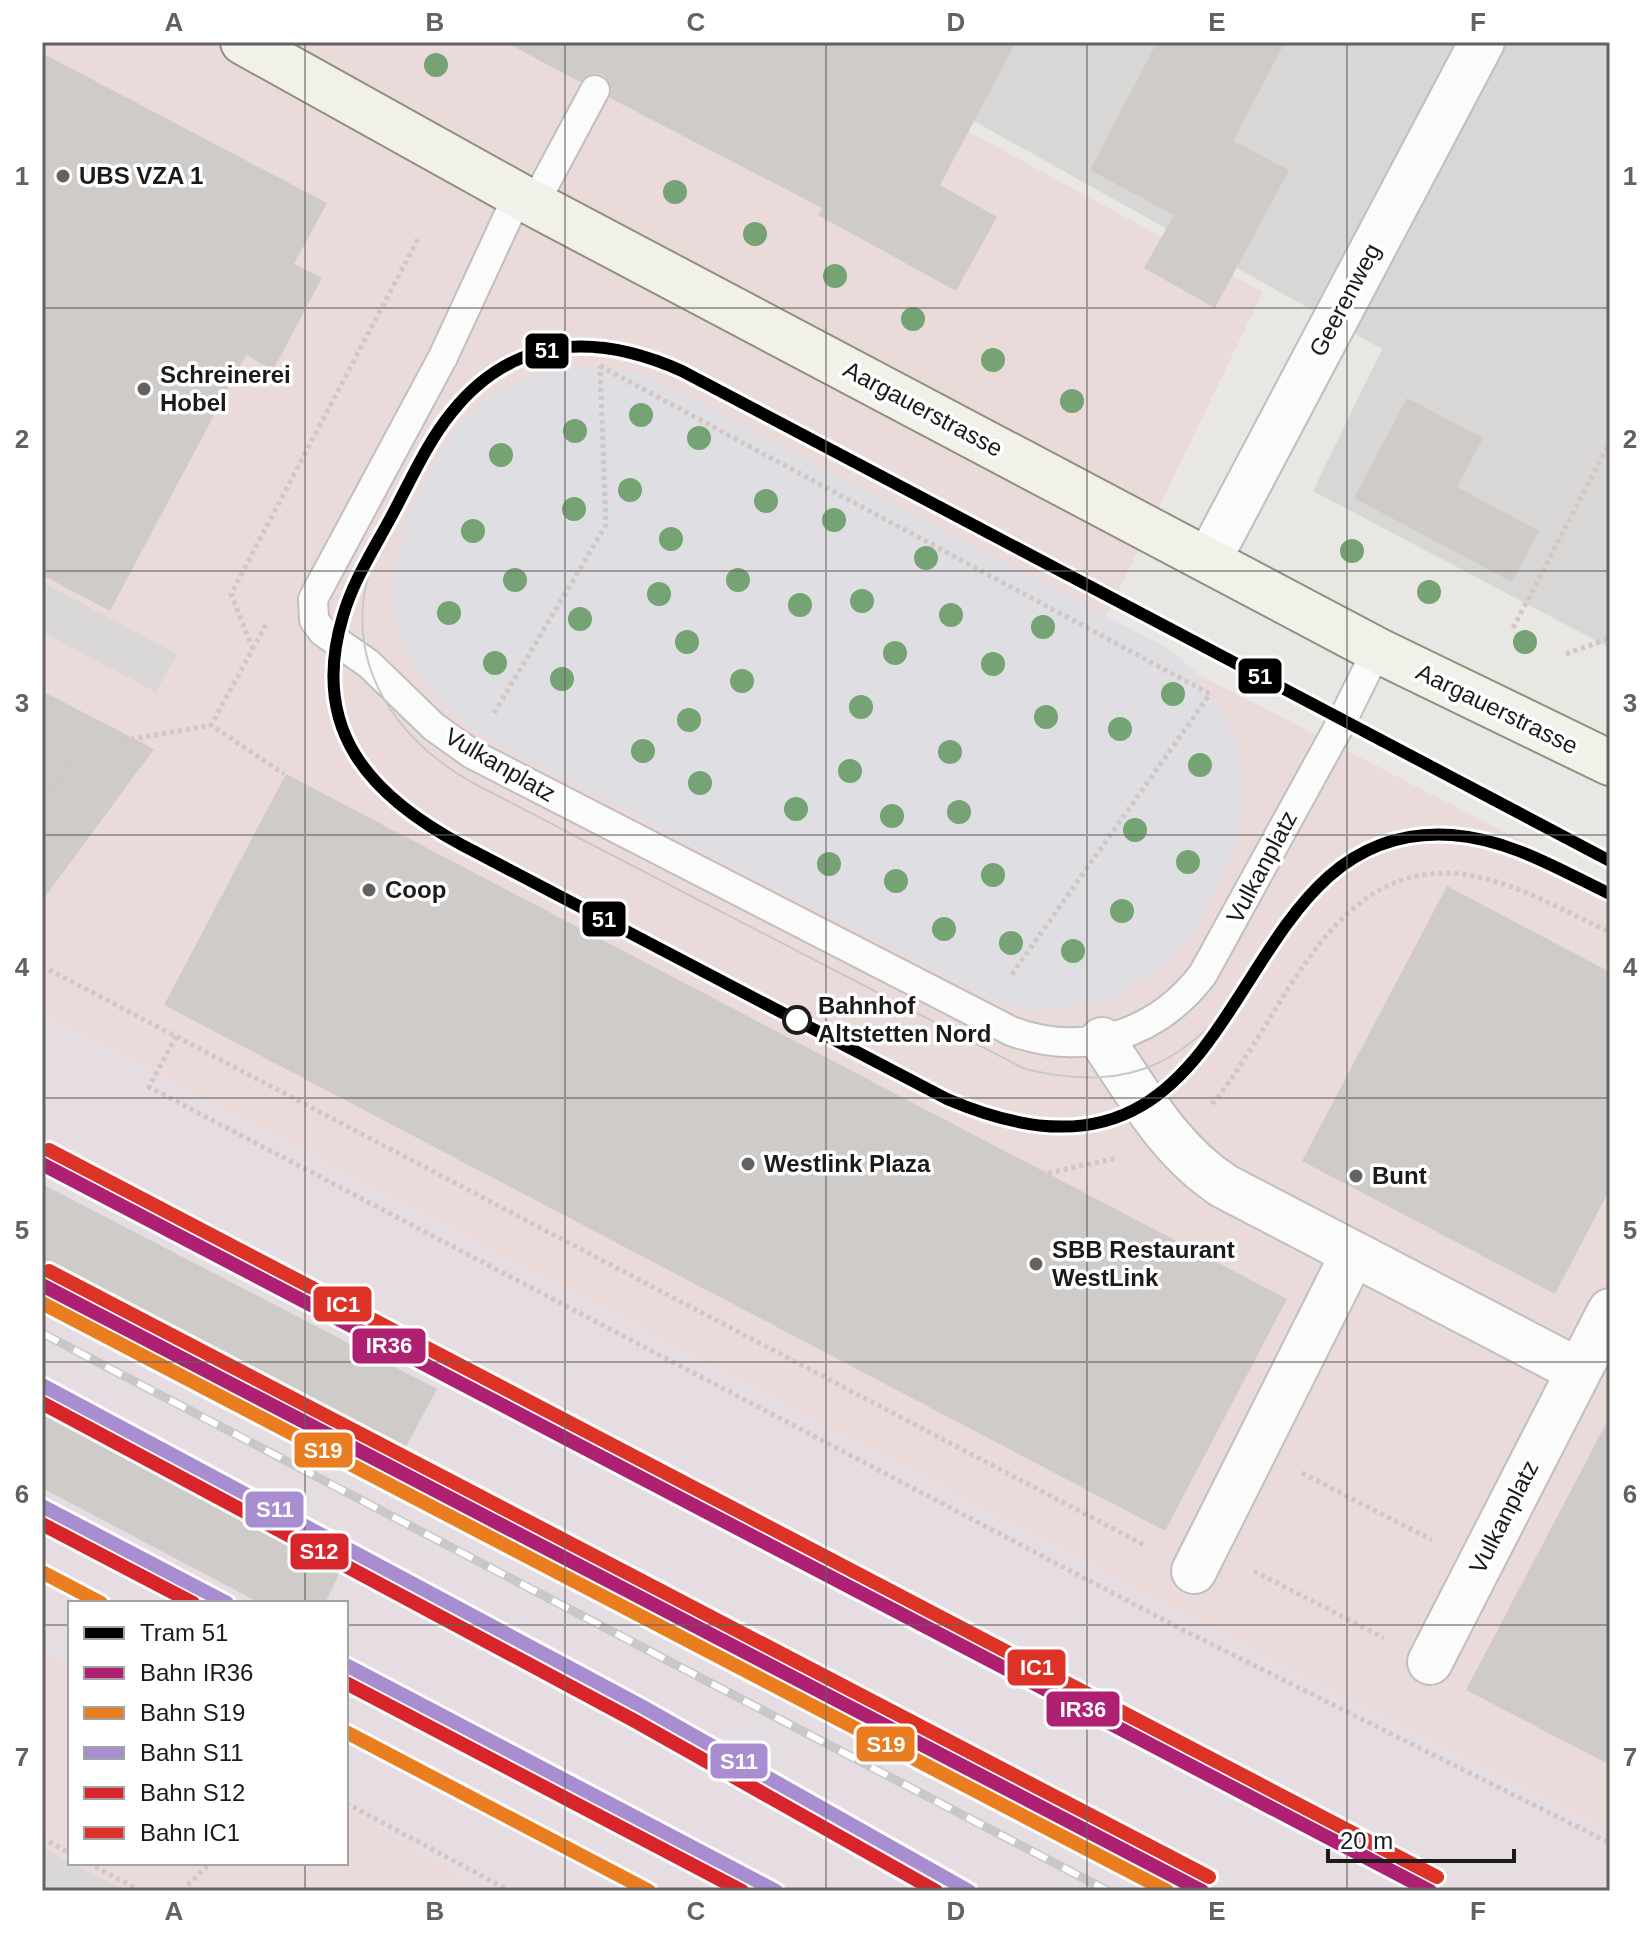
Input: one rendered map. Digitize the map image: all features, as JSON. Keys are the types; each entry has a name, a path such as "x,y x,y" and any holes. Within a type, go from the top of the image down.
{"main road":[{"name":"Aargauerstrasse","path":"243,42 526,200 1377,650 1610,763"}],"street":[{"name":"Geerenweg","path":"1209,559 1482,42"},
{"path":"1102,1040 1168,1138 1202,1172 1579,1371"},
{"path":"1200,1559 1353,1254"},
{"name":"Vulkanplatz","path":"1430,1662 1610,1311"}],"lane":[{"name":"Vulkanplatz","path":"595,90 526,200 313,599 312,614 319,628 369,664 434,727 472,754 1011,1031 1049,1042 1102,1040 1158,1019 1189,992 1203,974 1342,721 1377,650"}],"path":[{"path":"253,649 231,594 419,237"},
{"path":"489,722 606,525 600,366 1210,694 1002,989"},
{"path":"1513,628 1610,442"},
{"path":"211,725 268,621"},
{"path":"1566,654 1610,638"},
{"path":"42,805 78,749 211,725 284,774"},
{"path":"1048,1173 1116,1158 1168,1138 1195,1120 1219,1096 1324,937 1358,904 1393,883 1437,874 1486,879 1610,932"},
{"path":"42,966 1200,1559 1430,1662"},
{"path":"176,1036 149,1087 1171,1624 1610,1843"},
{"path":"1255,1449 1480,1565"},
{"path":"348,1804 510,1891"},
{"path":"42,1838 68,1852"},
{"path":"92,1865 141,1891"},
{"path":"182,1891 208,1865"}],"shaded area":[{"path":"42,42 834,42 828,55 1263,292 1102,625 1610,886 1610,1833 1288,1669 42,1014"},
{"path":"846,42 1610,42 1610,648 1313,491 1382,349 843,48"},
{"path":"600,366 637,373 679,392 1167,648 1194,670 1235,736 1241,764 1243,808 1238,835 1221,879 1195,930 1172,958 1114,999 1041,1011 993,1001 481,735 438,700 413,665 392,605 393,576 407,518 440,452 466,419 497,392 534,375"},
{"path":"42,582 177,654 156,692 42,632"},
{"path":"42,1014 1288,1669 1610,1833 1610,1891 489,1891 348,1809 348,1601 68,1601 68,1662 42,1649"},
{"path":"42,1649 68,1662 68,1865 348,1865 348,1809 489,1891 42,1891"},
{"path":"42,1847 68,1862 68,1865 74,1865 127,1891 42,1891"}],"building":[{"path":"505,42 1016,42 940,185 997,217 956,291 818,215 822,208 610,98 612,89 604,75 594,73 580,82"},
{"path":"1157,42 1285,42 1233,141 1289,170 1215,308 1144,268 1174,215 1090,170"},
{"name":"Schreinerei Hobel","path":"42,53 327,203 294,264 322,278 273,370 246,355 110,611 42,575"},
{"path":"1407,398 1483,438 1457,487 1539,531 1512,582 1354,498"},
{"path":"42,691 154,749 42,901"},
{"name":"Westlink Plaza","path":"286,774 1287,1299 1165,1531 164,1005"},
{"path":"1447,886 1610,972 1610,1189 1555,1294 1302,1161"},
{"path":"42,1184 437,1389 402,1454 42,1265"},
{"path":"42,1405 344,1564 326,1601 256,1601 42,1488"},
{"path":"1610,1416 1610,1765 1466,1690"}],"tram line":[{"name":"51","path":"1610,861 682,371 619,350 559,348 530,355 503,367 476,386 452,412 426,450 358,578 343,616 335,656 334,692 341,725 355,754 399,804 429,825 947,1099 1051,1126 1127,1113 1184,1071 1316,888 1374,847 1452,835 1473,838 1534,857 1610,894"},
{"path":"397,505 376,553 365,591 363,633 368,661 377,686 407,731 427,751 473,783 1025,1069 1064,1076 1098,1077 1128,1073 1156,1064 1206,1030 1254,975"}],"railway":[{"path":"42,1333 1108,1891"}],"rail line":[{"name":"IC1","path":"49,1150 1437,1877"},
{"name":"IR36","path":"42,1164 1430,1891"},
{"name":"IC1","path":"49,1271 1209,1877"},
{"name":"IR36","path":"42,1285 1202,1891"},
{"name":"S19","path":"42,1303 1167,1891"},
{"name":"S11","path":"42,1385 643,1707 969,1891"},
{"name":"S12","path":"42,1403 635,1721 936,1891"},
{"name":"S11","path":"42,1506 223,1601"},
{"name":"S12","path":"42,1524 189,1601"},
{"name":"S19","path":"42,1572 97,1601"},
{"name":"S11","path":"348,1666 776,1891"},
{"name":"S12","path":"348,1684 742,1891"},
{"name":"S19","path":"348,1733 649,1891"}],"place":[{"name":"UBS VZA 1","path":"63,176"},
{"name":"Schreinerei Hobel","path":"144,389"},
{"name":"Coop","path":"369,890"},
{"name":"Bahnhof Altstetten Nord","path":"797,1020"},
{"name":"Westlink Plaza","path":"748,1164"},
{"name":"Bunt","path":"1356,1176"},
{"name":"SBB Restaurant WestLink","path":"1036,1264"}]}
